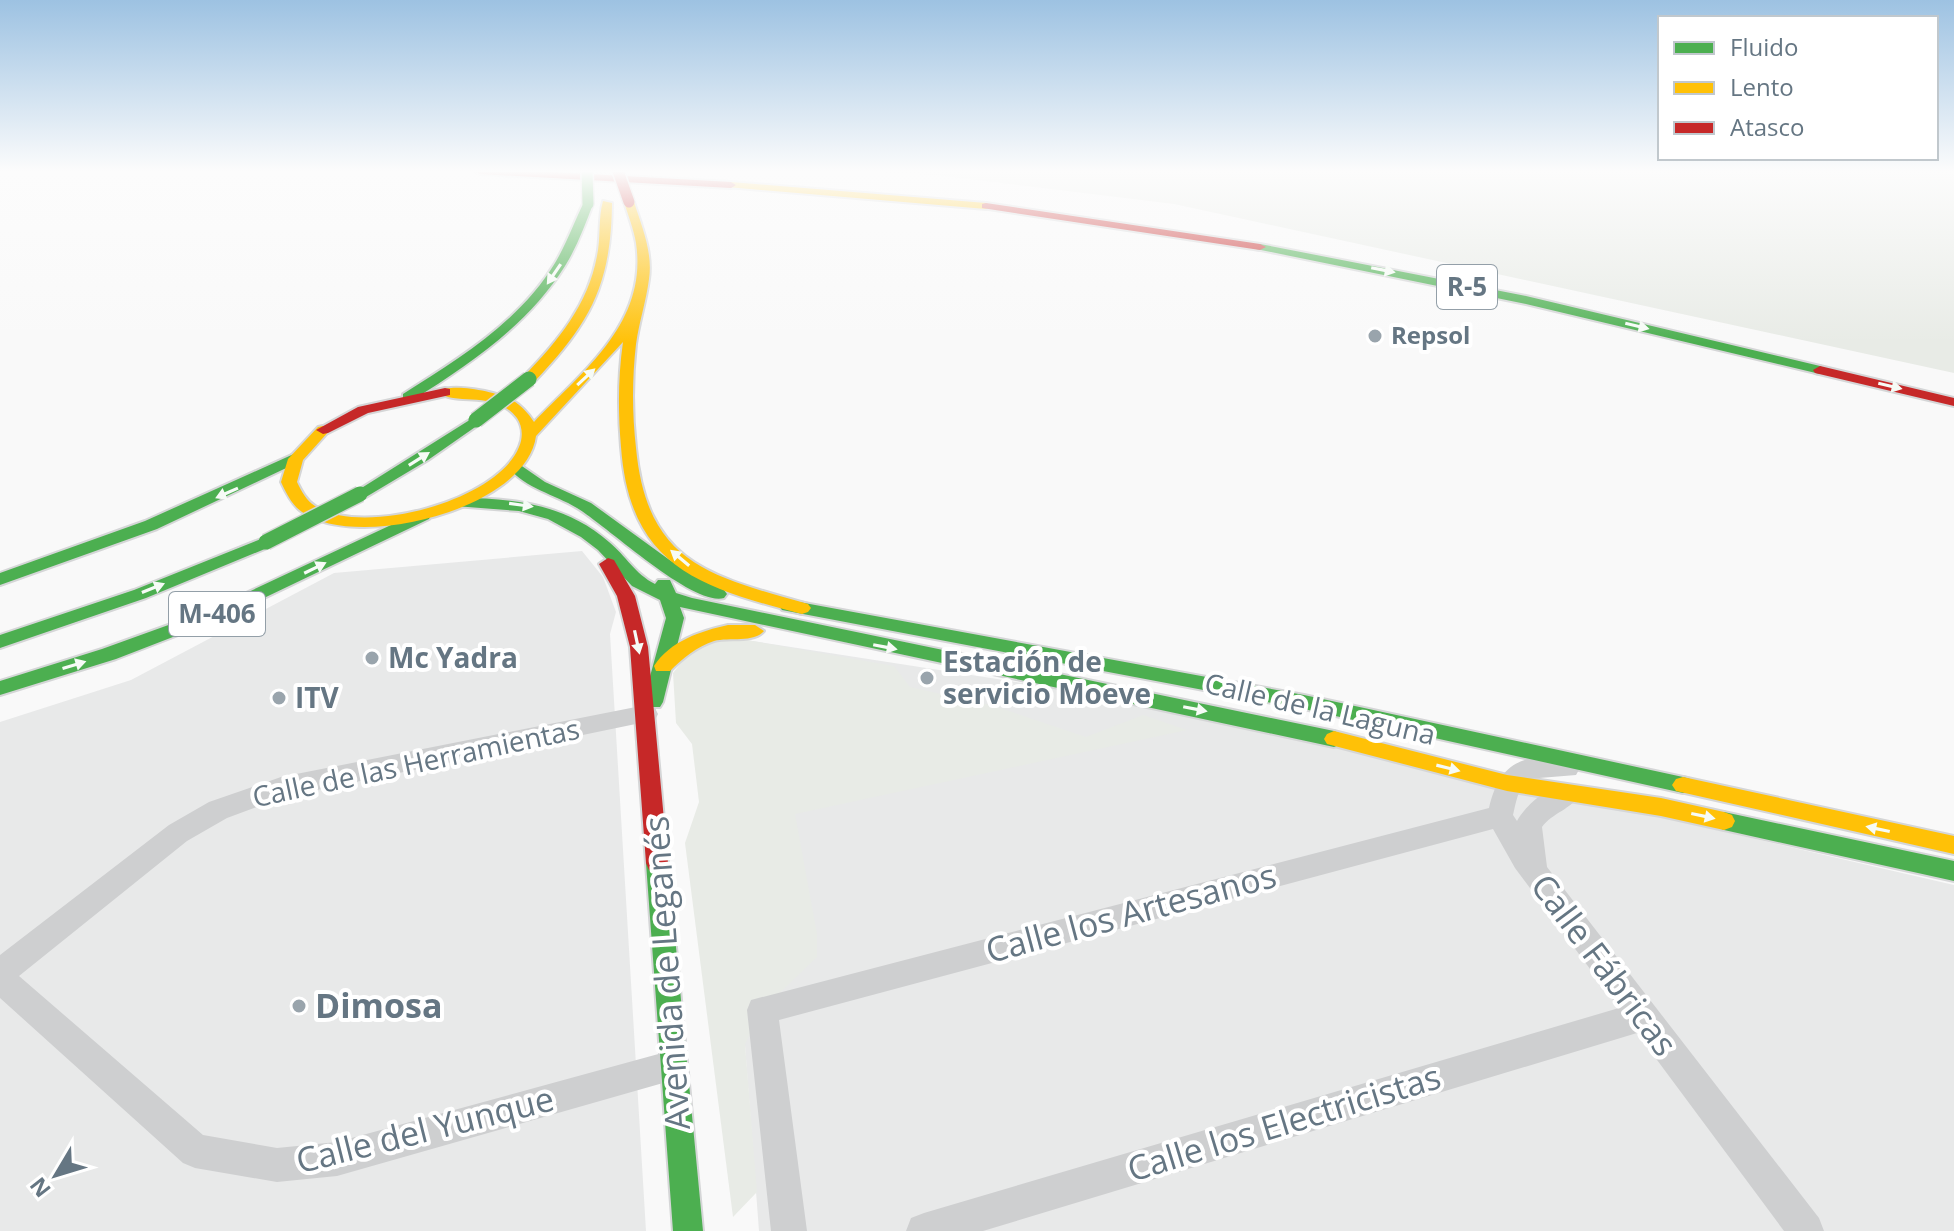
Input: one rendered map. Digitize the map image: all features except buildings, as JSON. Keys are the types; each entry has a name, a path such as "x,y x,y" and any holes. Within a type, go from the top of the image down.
{"main road":[{"name":"M-406","path":"408,397 479,351 539,295 582,228"},
{"name":"M-406","path":"353,489 507,374 544,338 571,298 584,270 591,228"},
{"name":"M-406","path":"0,642 140,594 423,457 529,379 573,330 593,299 605,270 600,228"},
{"path":"640,228 645,256 636,310 625,350 626,424 638,509 654,534 695,571 740,592 802,608"},
{"name":"R-5","path":"1148,228 1289,251 1483,290 1954,402"},
{"name":"R-5","path":"1243,228 1408,257"},
{"path":"296,458 289,482 300,504 330,518 373,522 423,515 461,503 493,486 516,467 528,450 532,433 608,355 636,310"},
{"path":"0,579 146,528 244,486 296,458 313,439 337,423 367,409 408,397 445,392 479,394 506,402 525,415 532,433"},
{"path":"516,467 525,479 581,504 680,579 732,598 802,608"},
{"path":"461,503 500,502 534,506 576,526"},
{"name":"M-406","path":"0,688 109,654 216,614 423,515"},
{"path":"610,524 661,579 673,599"},
{"name":"Calle de la Laguna","path":"576,526 603,545 637,581 673,599 856,641 1296,729 1507,783 1661,807 1954,871"},
{"name":"Avenida de Leganés","path":"576,526 595,546 626,596 639,647 688,1231"},
{"name":"M-406","path":"0,623 260,536"},
{"name":"Avenida de Leganés","path":"646,714 654,699 659,670 677,621 673,599"},
{"name":"Calle de la Laguna","path":"802,608 1304,702 1954,845"},
{"path":"659,670 678,649 717,631 737,629 856,641"}],"street":[{"name":"Calle de las Herramientas","path":"0,976 178,833 238,802 281,787 646,714"},
{"path":"1500,816 1507,783 1521,770 1539,766 1620,772"},
{"path":"1536,874 1528,825 1538,812 1567,794"},
{"name":"Calle Fábricas","path":"1500,816 1536,874 1806,1231"},
{"name":"Calle los Artesanos","path":"789,1231 762,1010 1500,816"},
{"name":"Calle del Yunque","path":"0,976 195,1151 277,1165 337,1159 673,1066"},
{"name":"Calle los Electricistas","path":"924,1231 1643,1016"}],"shaded area":[{"path":"1287,228 1954,228 1954,373"},
{"path":"582,551 603,577 616,612 610,634 646,1231 0,1231 0,722 131,680 334,573"},
{"path":"714,635 1203,711 1954,885 1954,1231 759,1231"},
{"path":"730,637 894,666 910,687 994,706 1086,737 1143,715 1187,730 795,814 817,934 817,957 762,1010 745,1044 757,1192 733,1217 685,843 699,802 692,744 676,723 673,673 692,649"}],"traffic: fast":[{"path":"408,397 472,355 511,323 560,265 577,228"},
{"path":"1260,247 1526,300 1820,370"},
{"path":"476,420 529,379"},
{"path":"360,494 423,457 476,420"},
{"path":"0,579 151,525 296,458"},
{"path":"516,467 540,485 585,506 682,576 718,594"},
{"path":"266,542 360,494"},
{"path":"461,503 519,506 554,515 604,546 638,582 651,590 695,605 1334,739"},
{"path":"0,688 109,654 216,614 423,515"},
{"path":"0,642 140,594 266,542"},
{"path":"653,702 675,618 664,584"},
{"path":"788,606 1304,702 1683,785"},
{"path":"1724,821 1954,871"},
{"path":"657,863 688,1231"}],"traffic: slow":[{"path":"529,379 579,320 598,280 606,228"},
{"path":"532,433 605,357 638,306 644,276 642,242 638,228"},
{"path":"635,312 627,362 627,429 634,491 650,529 666,548 706,576 753,595 802,608"},
{"path":"323,430 296,459 289,482 308,508 335,518 375,520 393,520 445,509 477,495 504,477 522,456 530,433 519,411 505,402 483,395 445,392"},
{"path":"663,666 683,649 704,638 728,632 755,631"},
{"path":"1334,739 1507,783 1661,807 1724,821"},
{"path":"1683,785 1954,845"}],"traffic: jam":[{"path":"1136,228 1260,247"},
{"path":"1820,370 1954,402"},
{"path":"323,430 363,410 445,392"},
{"path":"608,564 626,596 639,647 657,863"}],"place":[{"name":"Repsol","path":"1375,336"},
{"name":"Mc Yadra","path":"372,658"},
{"name":"Estación de servicio Moeve","path":"927,678"},
{"name":"ITV","path":"279,698"},
{"name":"Dimosa","path":"299,1006"}]}
